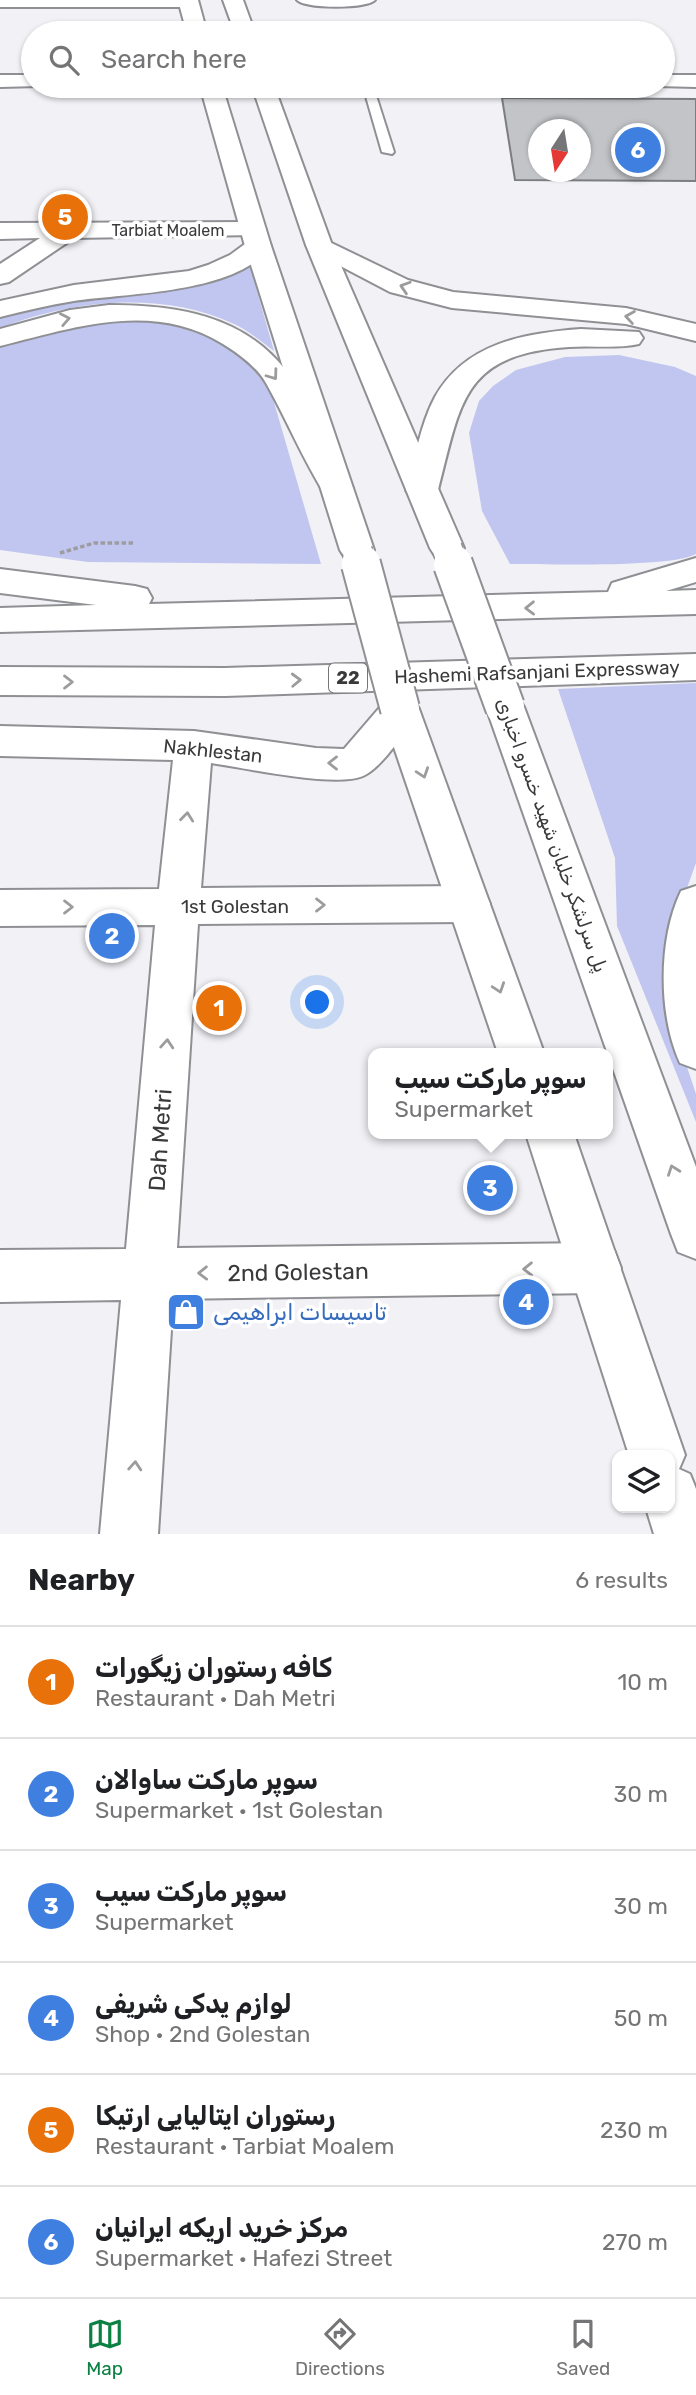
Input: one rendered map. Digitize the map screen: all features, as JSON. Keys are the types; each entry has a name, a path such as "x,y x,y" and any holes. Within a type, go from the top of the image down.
{"main road":[{"path":"0,1 188,0 194,21"},
{"path":"233,0 241,21"},
{"path":"307,0 365,0"},
{"path":"0,81 21,81"},
{"path":"675,81 696,81"},
{"path":"214,98 255,238 357,550 400,709 520,1048"},
{"name":"پل سرلشکر خلبان شهید خسرو اخباری","path":"266,98 319,245 447,548 696,1234"},
{"name":"Tarbiat Moalem","path":"0,231 255,238"},
{"path":"0,276 68,231"},
{"path":"0,309 72,294 202,275 244,258 255,238"},
{"path":"319,245 399,286 452,300 626,316 672,325 696,333"},
{"path":"0,338 31,326 100,312 140,312 176,317 232,336 256,354 276,377 337,489"},
{"path":"422,490 451,396 482,361 506,351 571,338 648,339 696,351"},
{"path":"566,607 696,570"},
{"path":"0,581 269,614"},
{"path":"0,620 696,603"},
{"name":"Hashemi Rafsanjani Expressway","path":"0,681 225,682 696,667"},
{"name":"Nakhlestan","path":"0,741 194,746 316,763 353,764 373,744 400,709"},
{"name":"Dah Metri","path":"129,1534 178,906 194,746"},
{"name":"1st Golestan","path":"0,908 470,904"},
{"path":"696,904 690,930 687,980 696,1048"},
{"path":"552,1139 655,1450"},
{"name":"2nd Golestan","path":"0,1276 596,1268"},
{"path":"675,1509 683,1534"}],"lane":[{"path":"372,98 388,152"}],"path":[{"path":"58,554 94,542 135,543"}],"shaded area":[{"path":"249,263 274,351 239,327 206,313 147,303 86,305 27,318 0,328 0,314"},
{"path":"99,320 151,320 197,330 228,344 246,360 271,392 321,564 88,562 0,550 0,348 10,342"},
{"path":"619,355 675,367 696,376 696,554 636,563 510,564 482,511 469,433 479,401 493,386 516,370 565,357"},
{"path":"696,683 696,863 680,907 683,1055 696,1094 696,1122 617,926 615,858 558,689"}],"building":[{"path":"502,98 696,99 696,181 591,180 591,119 528,119 528,180 515,180"}],"place":[{"name":"مرکز خرید اریکه ایرانیان","path":"638,150"},
{"name":"رستوران ایتالیایی ارتیکا","path":"65,217"},
{"name":"سوپر مارکت ساوالان","path":"112,936"},
{"name":"کافه رستوران زیگورات","path":"219,1008"},
{"name":"سوپر مارکت سیب","path":"490,1188"},
{"name":"لوازم یدکی شریفی","path":"526,1302"},
{"name":"تاسیسات ابراهیمی","path":"186,1312"}]}
